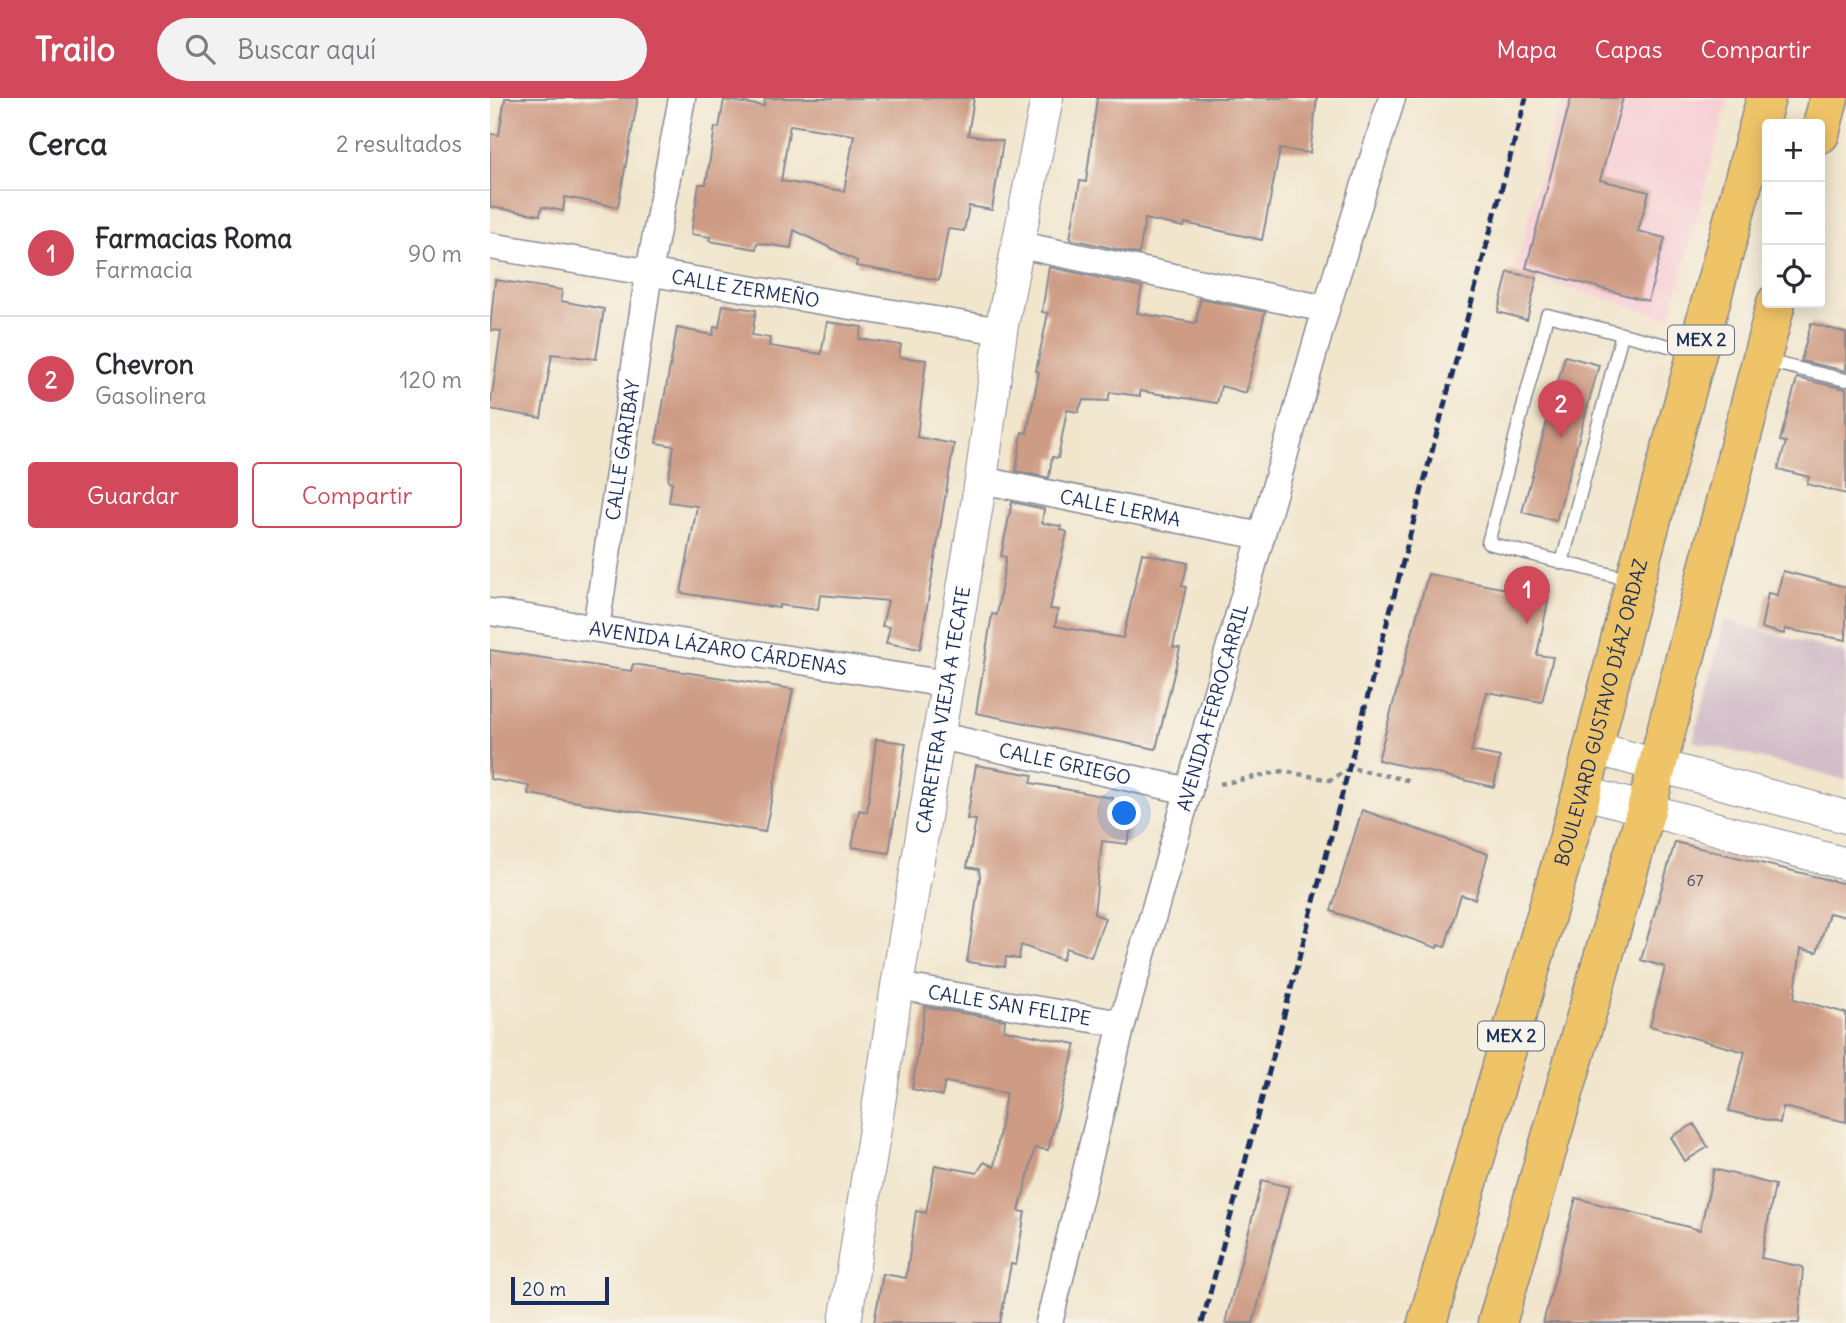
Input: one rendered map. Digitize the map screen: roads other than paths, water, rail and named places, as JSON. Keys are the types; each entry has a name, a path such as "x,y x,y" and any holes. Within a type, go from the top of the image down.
{"main road":[{"name":"BOULEVARD GUSTAVO DÍAZ ORDAZ","path":"1427,1323 1582,792 1635,581 1766,98"},
{"path":"1824,119 1829,98"},
{"name":"MEX 2","path":"1497,1323 1646,810 1775,308"}],"street":[{"name":"CALLE GARIBAY","path":"596,628 649,272 682,98"},
{"name":"CARRETERA VIEJA A TECATE","path":"845,1323 897,986 981,480 1001,331 1020,246 1047,98"},
{"name":"AVENIDA FERROCARRIL","path":"1049,1323 1122,1024 1326,309 1392,98"},
{"name":"CALLE ZERMEÑO","path":"490,246 1001,331"},
{"path":"1020,246 1326,309"},
{"name":"CALLE LERMA","path":"981,480 1261,536"},
{"name":"AVENIDA LÁZARO CÁRDENAS","path":"490,612 947,684"},
{"name":"CALLE GRIEGO","path":"940,736 1189,790"},
{"path":"1594,748 1846,817"},
{"path":"1582,792 1846,864"},
{"name":"CALLE SAN FELIPE","path":"897,986 1122,1024"}],"lane":[{"path":"1635,581 1488,543 1546,315 1697,353"},
{"path":"1562,563 1622,334"},
{"path":"1762,360 1846,380"}],"railway":[{"path":"1202,1323 1526,98"}],"place":[{"name":"Chevron","path":"1561,438"},
{"name":"Farmacias Roma","path":"1527,624"}]}
